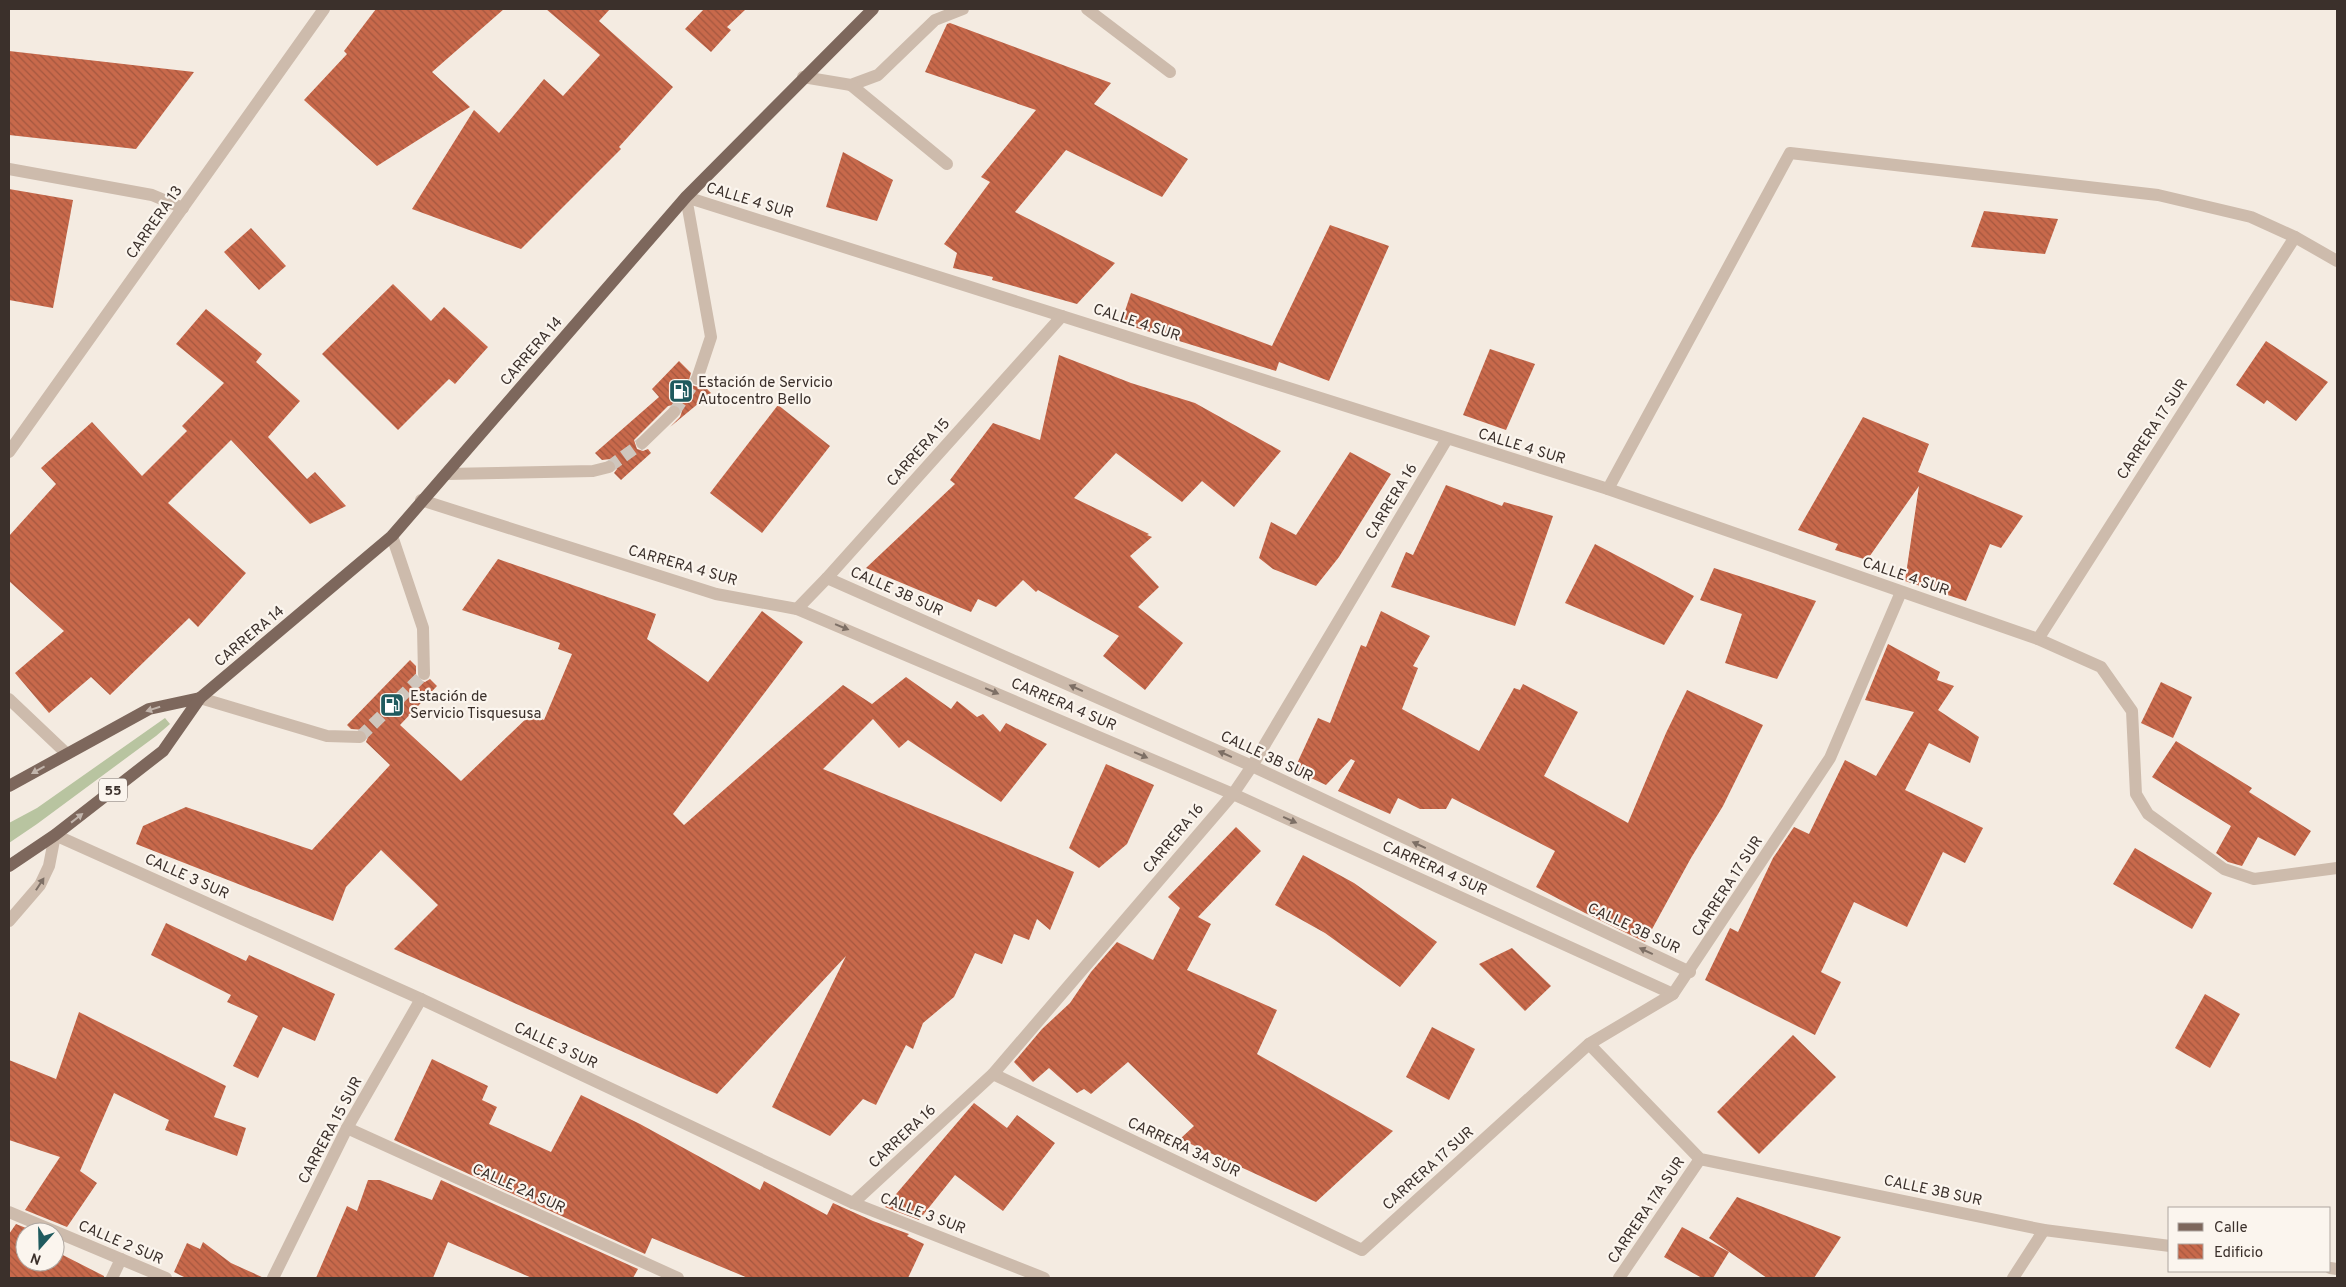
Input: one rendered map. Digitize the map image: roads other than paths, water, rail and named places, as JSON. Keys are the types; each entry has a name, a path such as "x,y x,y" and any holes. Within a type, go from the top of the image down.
{"main road":[{"name":"CARRERA 14","path":"200,698 392,536 421,500 446,474 686,197 803,77 873,9"},
{"path":"9,786 149,709 200,698"},
{"name":"55","path":"9,866 55,835 163,751 200,698"}],"street":[{"name":"CARRERA 13","path":"9,452 324,9"},
{"path":"803,77 851,85 878,75 935,20 962,9"},
{"path":"1087,9 1170,72"},
{"path":"851,85 947,164"},
{"path":"1608,489 1790,153 2158,195 2251,217 2295,236 2337,261"},
{"path":"9,169 152,195 183,208"},
{"path":"686,197 711,337 697,379"},
{"name":"CALLE 4 SUR","path":"686,197 1608,489 2038,639 2101,667 2132,711 2136,794 2148,814 2224,869 2254,879 2337,868"},
{"name":"CARRERA 17 SUR","path":"2038,639 2295,236"},
{"name":"CARRERA 15","path":"797,609 828,578 1062,316"},
{"path":"642,443 674,412"},
{"name":"CARRERA 16","path":"852,1203 993,1074 1233,794 1252,766 1447,439"},
{"path":"446,474 593,471 609,467"},
{"name":"CARRERA 4 SUR","path":"421,500 716,594 797,609 1233,794 1673,994"},
{"path":"392,536 423,628 424,674"},
{"name":"CALLE 3B SUR","path":"828,578 1252,766 1690,972"},
{"name":"CARRERA 17 SUR","path":"1362,1250 1589,1044 1673,994 1690,972 1830,758 1901,592"},
{"path":"200,698 327,736 360,737"},
{"path":"9,699 67,754"},
{"path":"9,921 40,885 49,866 55,835"},
{"name":"CALLE 3 SUR","path":"55,835 420,999 852,1203 1044,1278"},
{"name":"CARRERA 15 SUR","path":"273,1278 347,1128 420,999"},
{"path":"1589,1044 1700,1159"},
{"name":"CARRERA 3A SUR","path":"993,1074 1362,1250"},
{"name":"CALLE 2A SUR","path":"347,1128 678,1278"},
{"name":"CALLE 3B SUR","path":"1700,1159 2044,1230 2168,1246"},
{"name":"CARRERA 17A SUR","path":"1619,1278 1700,1159"},
{"name":"CALLE 2 SUR","path":"9,1212 166,1278"},
{"path":"2013,1278 2044,1230"},
{"path":"112,1278 121,1259"}],"tunnel":[{"path":"674,412 697,379"},
{"path":"609,467 642,443"},
{"path":"360,737 424,674"}],"place":[{"name":"Estación de Servicio Autocentro Bello","path":"681,391"},
{"name":"Estación de Servicio Tisquesusa","path":"392,705"}]}
